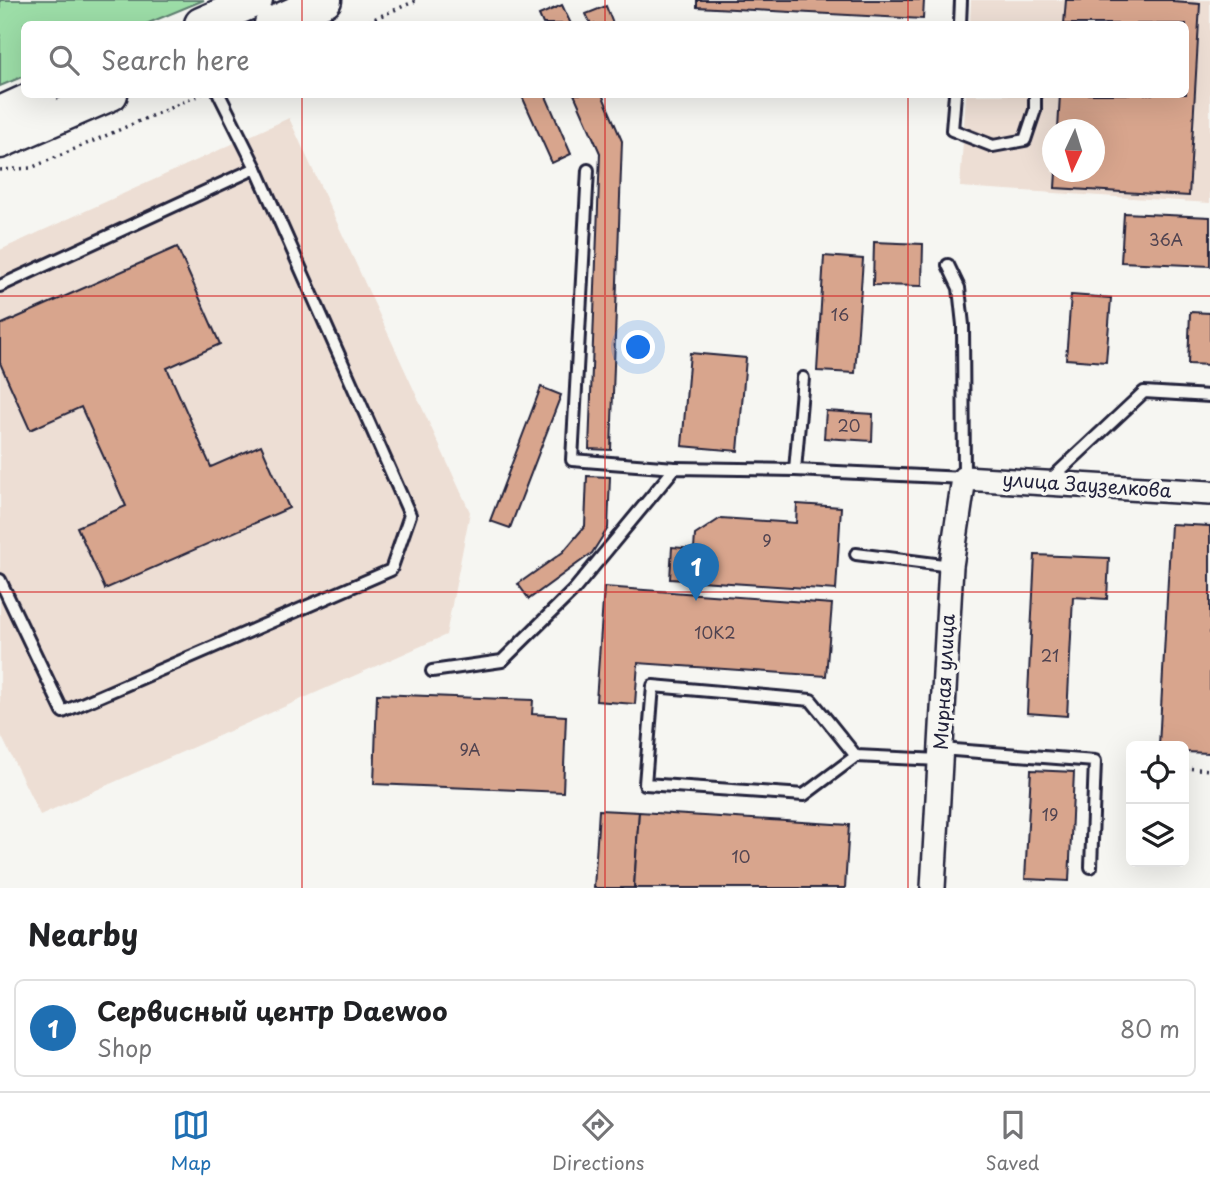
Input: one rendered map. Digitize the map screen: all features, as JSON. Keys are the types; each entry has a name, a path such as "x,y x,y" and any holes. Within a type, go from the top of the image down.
{"main road":[{"path":"208,21 256,0"},
{"path":"278,21 325,0"},
{"path":"0,113 34,98"},
{"path":"0,142 102,98"}],"street":[{"name":"улица Заузелкова","path":"964,478 1210,493"},
{"name":"Мирная улица","path":"933,888 951,566 964,478"}],"lane":[{"path":"960,21 961,0"},
{"path":"0,580 63,712 391,570 410,515 256,168 221,98"},
{"path":"955,98 952,130 993,146 1025,140 1035,110 1035,98"},
{"path":"0,286 256,168"},
{"path":"588,170 572,460 675,468 795,470 964,478 962,325 959,288 948,265"},
{"path":"795,470 803,378"},
{"path":"1048,483 1144,392 1210,396"},
{"path":"432,671 502,661 574,590 675,468"},
{"path":"856,554 951,566"},
{"path":"856,756 811,700 653,685 645,784 804,794 856,756 941,755 1095,761 1091,867"}],"path":[{"path":"369,21 418,0"},
{"path":"0,170 31,168 193,98"},
{"path":"1189,768 1210,769"}],"shaded area":[{"path":"971,0 1210,0 1210,203 960,187 966,98 1189,98 1189,21 970,21"},
{"path":"289,118 470,512 446,635 40,815 0,733 0,250"}],"green space":[{"path":"0,0 204,0 153,21 21,21 21,77 0,86"}],"building":[{"path":"697,0 924,0 923,19 697,7"},
{"path":"1066,0 1173,0 1200,4 1189,196 1055,188 1055,182 1105,182 1105,119 1059,119 1060,98 1189,98 1189,21 1064,21"},
{"path":"562,5 570,21 542,21 539,15"},
{"path":"606,6 612,21 590,21 586,14"},
{"path":"523,98 547,98 571,154 552,163"},
{"path":"576,98 604,98 622,141 611,450 589,449 600,153"},
{"path":"1124,213 1210,217 1210,266 1121,262"},
{"path":"874,242 923,244 922,286 873,285"},
{"path":"177,247 220,344 167,368 211,467 261,445 289,508 105,589 77,527 126,506 81,407 30,430 0,363 0,325"},
{"path":"824,256 863,259 855,373 817,371"},
{"path":"1071,295 1111,298 1106,362 1066,359"},
{"path":"1190,312 1210,313 1210,365 1188,364"},
{"path":"690,353 746,358 738,451 682,446"},
{"path":"541,387 561,395 510,528 490,521"},
{"path":"826,411 873,414 872,441 824,438"},
{"path":"587,476 610,477 608,528 592,553 529,599 518,584 563,552 585,526"},
{"path":"797,504 841,507 836,590 670,579 672,547 694,549 695,535 721,518 796,523"},
{"path":"1171,524 1210,526 1210,753 1189,752 1189,741 1159,741"},
{"path":"1035,555 1109,558 1107,599 1073,597 1067,716 1027,713"},
{"path":"604,587 832,604 826,676 638,663 635,704 596,701"},
{"path":"377,694 533,700 532,714 566,716 563,792 374,784"},
{"path":"1031,770 1074,772 1069,881 1025,879"},
{"path":"599,810 639,812 634,888 594,888"},
{"path":"639,812 849,825 845,888 634,888"}],"place":[{"name":"Сервисный центр Daewoo","path":"696,601"}]}
